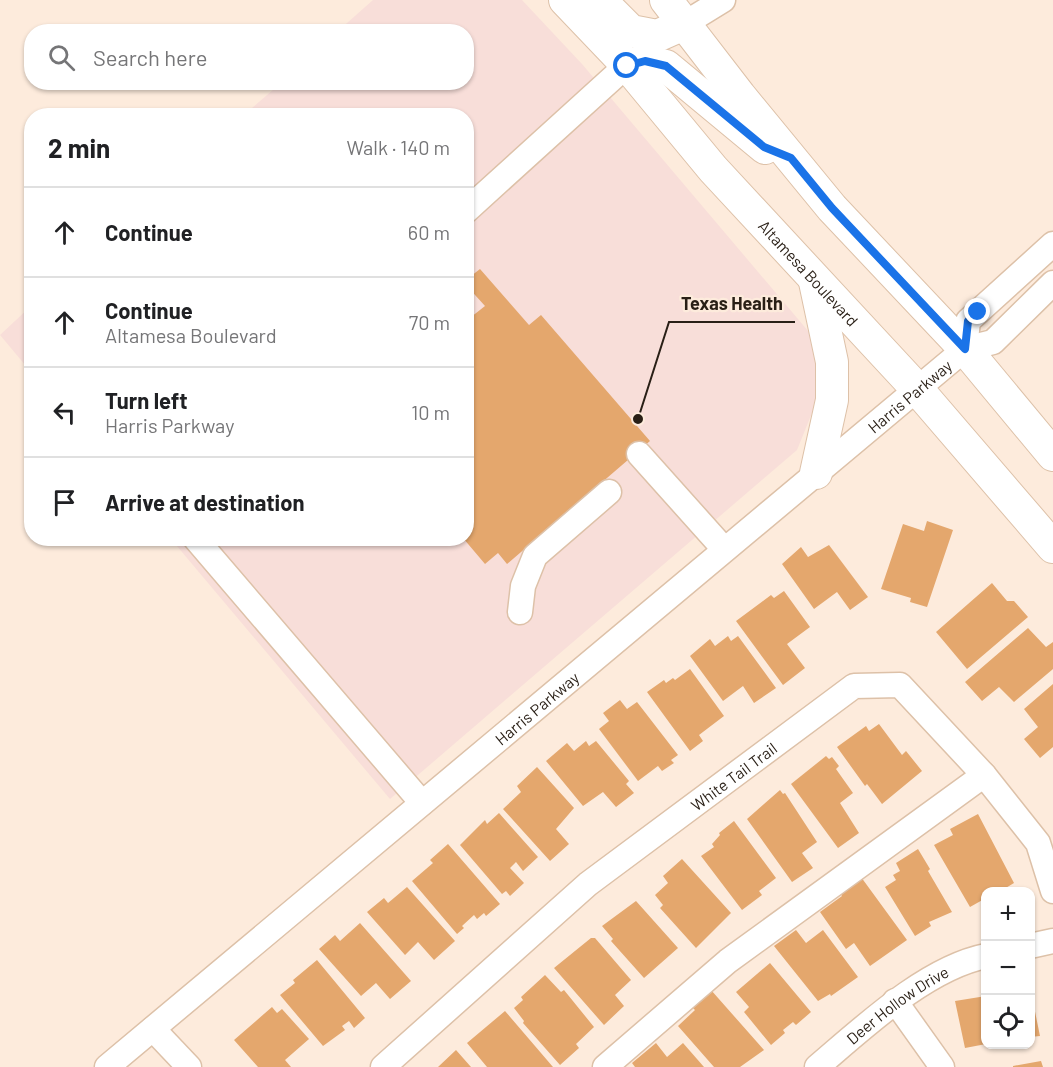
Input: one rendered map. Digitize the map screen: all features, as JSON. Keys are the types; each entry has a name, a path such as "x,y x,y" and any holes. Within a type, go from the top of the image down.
{"main road":[{"name":"Altamesa Boulevard","path":"566,0 627,66 713,169 918,390 1053,547"},
{"path":"600,0 631,31 657,36 675,12 832,208 965,349 1053,455"},
{"path":"627,66 645,61 666,66 764,147 791,158"},
{"path":"814,278 832,362 832,400 816,473"}],"street":[{"path":"675,12 723,0"},
{"path":"474,204 627,66"},
{"name":"Harris Parkway","path":"965,349 968,321 1053,244"},
{"name":"Harris Parkway","path":"107,1067 965,349 993,342 1053,283"},
{"path":"639,454 724,549"},
{"path":"520,612 523,586 535,556 609,492"},
{"path":"202,546 422,802"},
{"name":"White Tail Trail","path":"383,1067 588,884 854,686 900,685 984,775 1038,843 1053,891"},
{"path":"605,1067 728,962 984,775"},
{"path":"1035,945 1053,941"},
{"name":"Deer Hollow Drive","path":"818,1067 895,1001 967,959 981,957"},
{"path":"895,1001 942,1067"},
{"path":"153,1029 189,1067"}],"shaded area":[{"path":"373,0 522,0 582,64 814,338 822,388 797,450 390,799 177,546 474,546 474,108 252,108 273,90 474,90 474,24 346,24"},
{"path":"24,313 24,364 0,335"}],"building":[{"path":"480,269 529,325 541,315 650,441 507,564 498,553 485,564 470,546 474,546 474,315 485,306 474,294 474,274"},
{"path":"927,521 953,530 927,607 910,602 911,598 881,589 903,524 924,531"},
{"path":"829,545 868,597 850,610 837,592 814,609 782,564 801,547 808,557"},
{"path":"992,583 1007,601 1014,601 1028,617 967,669 936,632"},
{"path":"784,591 810,627 787,644 805,668 783,685 736,621 771,595 774,598"},
{"path":"1028,628 1046,647 1053,642 1053,669 1014,702 999,687 982,701 965,682"},
{"path":"728,636 731,641 738,636 776,688 754,703 743,686 723,701 690,656 710,639 715,646"},
{"path":"690,669 724,716 699,735 703,741 690,751 647,692 664,680 666,683 673,678 675,680"},
{"path":"1053,684 1053,747 1040,758 1024,739 1038,727 1024,709"},
{"path":"620,700 627,709 637,702 678,755 671,760 674,763 662,771 658,766 638,781 599,729 609,721 603,713"},
{"path":"879,724 902,755 906,751 922,771 882,804 867,784 865,786 837,747 866,726 869,731"},
{"path":"586,741 589,746 596,741 629,781 626,784 634,793 616,807 603,792 583,806 546,761 567,743 574,751"},
{"path":"826,756 829,759 832,757 839,766 836,769 853,793 840,803 859,833 838,848 791,784"},
{"path":"537,767 574,808 556,829 569,844 550,861 503,809 521,792 517,786"},
{"path":"780,790 783,794 785,793 817,842 802,853 813,868 792,882 747,819"},
{"path":"499,813 538,857 523,871 516,862 510,868 524,883 510,896 506,891 502,894 460,845 485,820 487,824"},
{"path":"978,814 1014,883 1007,887 981,887 981,901 970,907 934,845 953,835 950,829"},
{"path":"734,821 776,878 759,891 762,895 742,910 701,856 714,847 712,844 720,835 719,833"},
{"path":"448,844 500,904 486,916 484,913 477,919 474,915 457,934 412,881 433,863 430,860"},
{"path":"918,849 952,912 929,922 931,926 915,936 885,887 896,880 893,875 900,871 896,863"},
{"path":"682,859 731,913 696,948 660,908 663,905 655,895 668,883 663,876"},
{"path":"861,877 907,940 870,966 854,943 846,949 820,912 842,896 839,892"},
{"path":"407,887 455,941 434,960 418,942 405,955 367,912 384,898 388,903"},
{"path":"636,901 678,948 644,978 611,941 613,939 602,926"},
{"path":"360,923 411,981 390,999 376,983 361,996 319,949 335,935 340,941"},
{"path":"796,930 806,943 823,930 858,977 831,996 830,994 818,1001 774,946"},
{"path":"591,938 595,938 631,980 615,995 624,1006 604,1025 554,968"},
{"path":"317,960 365,1018 354,1028 349,1021 342,1026 345,1030 323,1046 280,995 295,983 293,980"},
{"path":"770,963 811,1012 796,1025 793,1022 783,1030 785,1033 771,1045 744,1012 749,1007 736,992"},
{"path":"545,975 561,992 564,990 594,1027 576,1044 579,1048 560,1065 523,1023 524,1021 514,1008 523,1000 521,997"},
{"path":"711,990 764,1050 740,1067 714,1067 678,1026 695,1010 692,1007"},
{"path":"981,997 981,1045 965,1048 955,1001"},
{"path":"272,1007 277,1013 282,1009 309,1039 285,1060 291,1067 258,1067 234,1040"},
{"path":"505,1011 553,1067 487,1067 467,1043"},
{"path":"1035,1012 1040,1036 1035,1036"},
{"path":"656,1043 667,1057 683,1043 704,1067 635,1067 632,1063"},
{"path":"456,1050 471,1067 438,1067"},
{"path":"1041,1061 1043,1067 1013,1067 1013,1066"}],"place":[{"name":"Texas Health","path":"638,419"}],"route":[{"path":"627,66 645,61 666,66 764,147 791,158 832,208 965,349 968,321 978,312"}]}
